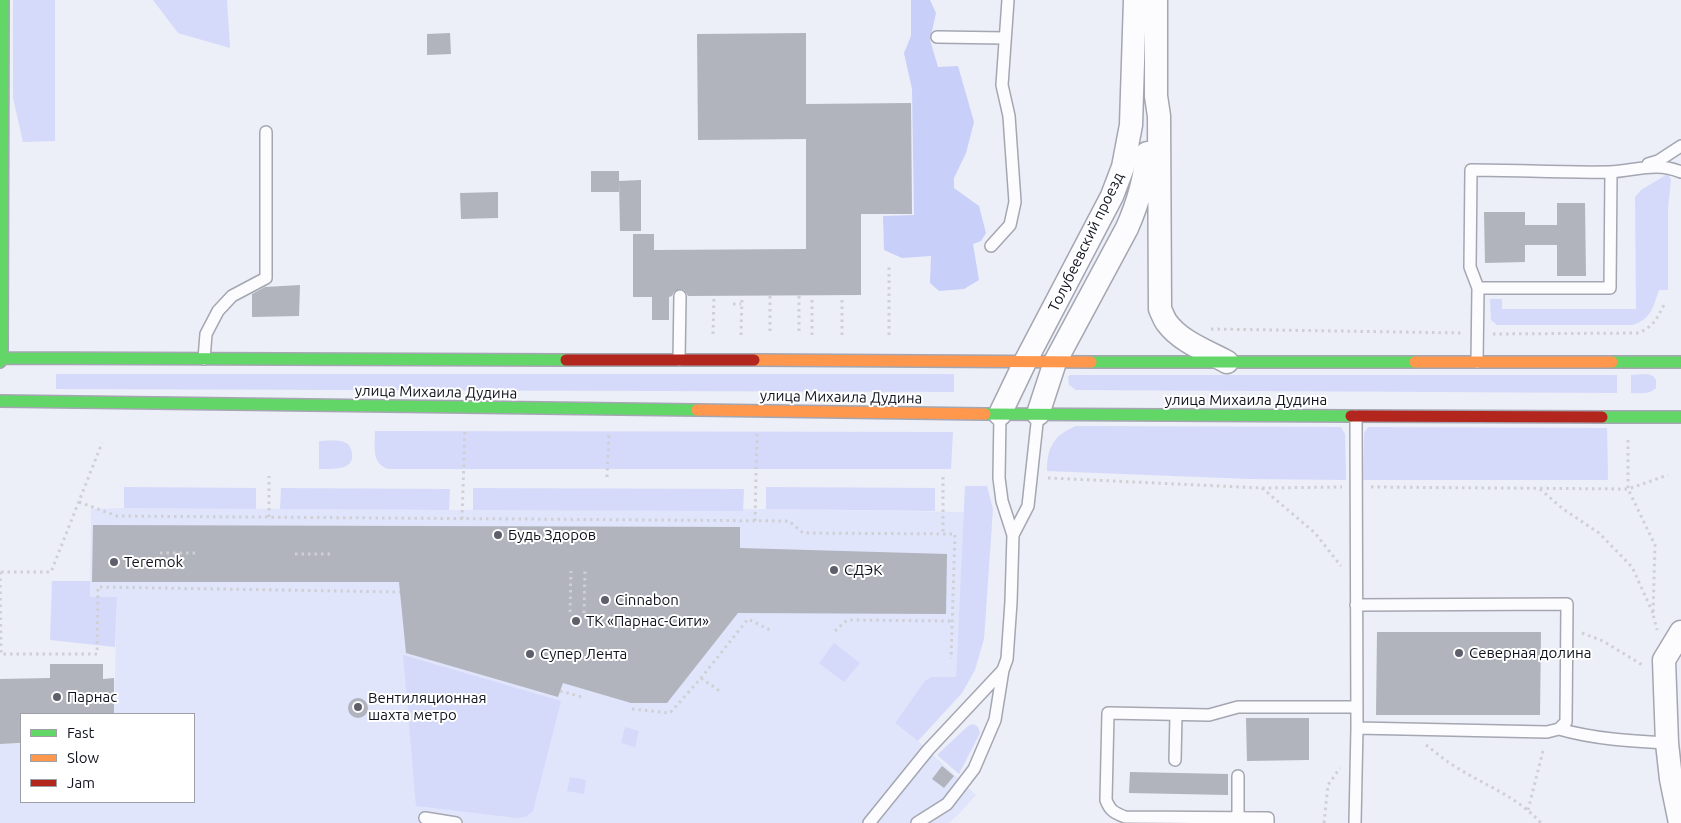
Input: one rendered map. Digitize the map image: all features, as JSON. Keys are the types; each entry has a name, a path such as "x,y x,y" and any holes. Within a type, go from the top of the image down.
{"street":[{"path":"1,360 3,0"},
{"name":"Толубеевский проезд","path":"1000,414 1025,362 1092,237 1112,196 1123,167 1131,125 1136,0"},
{"name":"Толубеевский проезд","path":"1156,0 1160,309 1166,323 1176,332 1192,344 1227,362"},
{"name":"Толубеевский проезд","path":"1038,414 1055,362 1127,228 1136,207 1144,182 1150,118 1156,96"},
{"name":"улица Михаила Дудина","path":"1,360 1681,362"},
{"name":"улица Михаила Дудина","path":"0,401 1000,414 1681,417"},
{"path":"1680,823 1667,743 1664,669 1681,632"}],"lane":[{"path":"991,246 1010,225 1015,202 1010,116 1002,85 1008,0"},
{"path":"937,37 1005,38"},
{"path":"204,359 206,334 218,311 232,296 266,278 266,132"},
{"path":"1638,168 1658,161 1681,146"},
{"path":"1477,362 1478,288 1470,267 1471,170 1611,172 1638,168 1669,167 1681,172"},
{"path":"1478,288 1610,288 1611,172"},
{"path":"679,360 680,296"},
{"path":"917,823 947,804 974,769 995,720 1003,670 1007,659 1013,535 1002,501 999,478 1000,414"},
{"path":"1013,535 1028,506 1038,414"},
{"path":"1355,823 1357,745 1356,416"},
{"path":"1356,604 1567,604 1566,722 1553,730"},
{"path":"868,823 928,750 1003,670"},
{"path":"1268,823 1268,818 1126,817 1115,813 1109,808 1106,800 1108,714 1210,715 1238,707 1357,707"},
{"path":"1175,760 1176,715"},
{"path":"1357,728 1553,730 1622,741 1667,743"},
{"path":"1238,776 1238,818"},
{"path":"425,818 456,823"}],"path":[{"path":"889,267 889,335"},
{"path":"714,296 714,334"},
{"path":"741,335 742,296"},
{"path":"770,296 770,335"},
{"path":"799,296 799,335"},
{"path":"812,296 812,335"},
{"path":"842,296 842,335"},
{"path":"1207,329 1477,334 1639,333 1650,327 1657,320 1665,303"},
{"path":"734,304 741,304"},
{"path":"462,519 465,428"},
{"path":"608,477 609,428"},
{"path":"754,521 757,429"},
{"path":"1628,436 1628,489 1655,545 1653,614"},
{"path":"102,443 51,572 0,572 1,654 97,654 98,588 400,592"},
{"path":"269,476 269,517"},
{"path":"943,478 943,533"},
{"path":"1262,488 1314,533 1356,587"},
{"path":"1540,489 1563,510 1599,533 1632,567 1653,614 1664,669"},
{"path":"79,502 117,516 789,521 803,533 954,534 951,659"},
{"path":"160,553 195,553"},
{"path":"295,554 334,554"},
{"path":"570,612 571,570"},
{"path":"584,613 585,571"},
{"path":"632,709 670,713 701,678 748,619 770,630"},
{"path":"835,632 846,620 952,621"},
{"path":"1567,627 1604,641 1664,669"},
{"path":"701,678 721,692"},
{"path":"560,691 585,698"},
{"path":"1406,729 1450,764 1517,801 1541,823"},
{"path":"1528,810 1553,730"},
{"path":"1324,823 1328,785 1357,745"}],"shaded area":[{"path":"13,0 55,0 55,141 23,142 13,98"},
{"path":"153,0 227,0 230,48 178,33"},
{"path":"911,0 930,0 936,13 930,40 938,67 958,66 974,122 966,153 954,178 954,188 979,206 986,233 981,241 973,244 979,280 964,289 939,291 930,283 931,256 902,258 884,250 883,216 914,215 912,89 904,53 911,36"},
{"path":"1666,175 1671,180 1668,208 1668,290 1659,290 1650,312 1643,320 1632,325 1497,325 1491,320 1490,299 1502,299 1502,309 1636,309 1635,197 1641,190"},
{"path":"56,374 954,374 954,392 56,389"},
{"path":"1647,374 1653,376 1656,380 1656,388 1647,393 1631,393 1631,375"},
{"path":"1070,375 1617,375 1617,393 1076,390 1069,385 1068,377"},
{"path":"1076,426 1341,427 1345,434 1346,480 1250,479 1047,471 1048,455 1053,443 1062,433"},
{"path":"1368,427 1607,428 1608,480 1363,480 1364,433"},
{"path":"375,431 953,432 951,469 388,469 379,463 376,458"},
{"path":"319,441 337,441 347,444 352,453 350,463 341,468 319,469"},
{"path":"965,486 987,486 993,509 984,639 975,670 962,693 918,741 895,723 925,681 931,677 956,677"},
{"path":"124,487 256,488 256,509 124,508"},
{"path":"766,487 935,488 935,511 766,509"},
{"path":"281,488 450,489 449,510 280,509"},
{"path":"473,488 744,489 743,511 473,510"},
{"path":"91,509 766,509 964,512 956,677 931,677 895,723 918,741 976,795 949,823 0,823 0,744 20,744 20,803 195,803 195,713 114,713 117,597 90,597"},
{"path":"52,581 90,581 90,597 117,597 115,647 50,640"},
{"path":"834,643 860,663 844,682 819,663"},
{"path":"403,655 561,701 533,811 525,817 517,818 416,806"},
{"path":"973,724 978,727 980,733 959,774 937,755 968,726"},
{"path":"625,727 639,731 635,747 621,743"},
{"path":"570,777 586,780 584,794 567,791"}],"building":[{"path":"450,33 451,54 427,55 427,34"},
{"path":"806,33 806,104 911,103 912,214 861,214 861,295 688,296 684,290 680,289 669,297 669,320 652,320 652,297 633,297 633,234 654,234 654,250 806,249 806,139 698,140 697,34"},
{"path":"591,171 619,171 619,192 591,192"},
{"path":"641,180 641,231 620,231 619,181"},
{"path":"498,192 498,218 461,219 460,193"},
{"path":"1557,203 1585,203 1586,276 1557,276 1557,245 1525,245 1525,262 1485,263 1484,212 1525,212 1525,225 1557,225"},
{"path":"300,285 299,316 252,317 252,294 265,287"},
{"name":"ТК «Парнас-Сити»","path":"93,525 740,527 740,548 947,554 946,614 738,613 667,703 631,703 563,683 558,697 406,653 399,582 92,582"},
{"name":"Северная долина","path":"1377,632 1541,632 1540,715 1376,715"},
{"name":"Парнас","path":"50,664 103,664 103,679 114,678 114,713 20,713 20,743 0,744 0,679 50,678"},
{"name":"Вентиляционная шахта метро","path":"358,698 365,701 368,708 365,715 358,718 351,715 348,708 351,701"},
{"path":"1246,718 1309,718 1309,760 1247,761"},
{"path":"942,766 954,776 944,788 932,779"},
{"path":"1130,772 1228,774 1228,795 1129,793"}],"traffic: fast":[{"path":"0,362 2,358 3,0"},
{"path":"0,358 566,360"},
{"path":"1091,362 1415,362"},
{"path":"1612,362 1681,362"},
{"path":"0,401 697,410"},
{"path":"985,414 1351,416"},
{"path":"1602,417 1681,417"}],"traffic: slow":[{"path":"754,360 1091,362"},
{"path":"1415,362 1612,362"},
{"path":"697,410 985,414"}],"traffic: jam":[{"path":"566,360 754,360"},
{"path":"1351,416 1602,417"}],"place":[{"name":"Будь Здоров","path":"498,535"},
{"name":"Teremok","path":"114,562"},
{"name":"СДЭК","path":"834,570"},
{"name":"Cinnabon","path":"605,600"},
{"name":"ТК «Парнас-Сити»","path":"576,621"},
{"name":"Северная долина","path":"1459,653"},
{"name":"Супер Лента","path":"530,654"},
{"name":"Парнас","path":"57,697"},
{"name":"Вентиляционная шахта метро","path":"358,707"}]}
